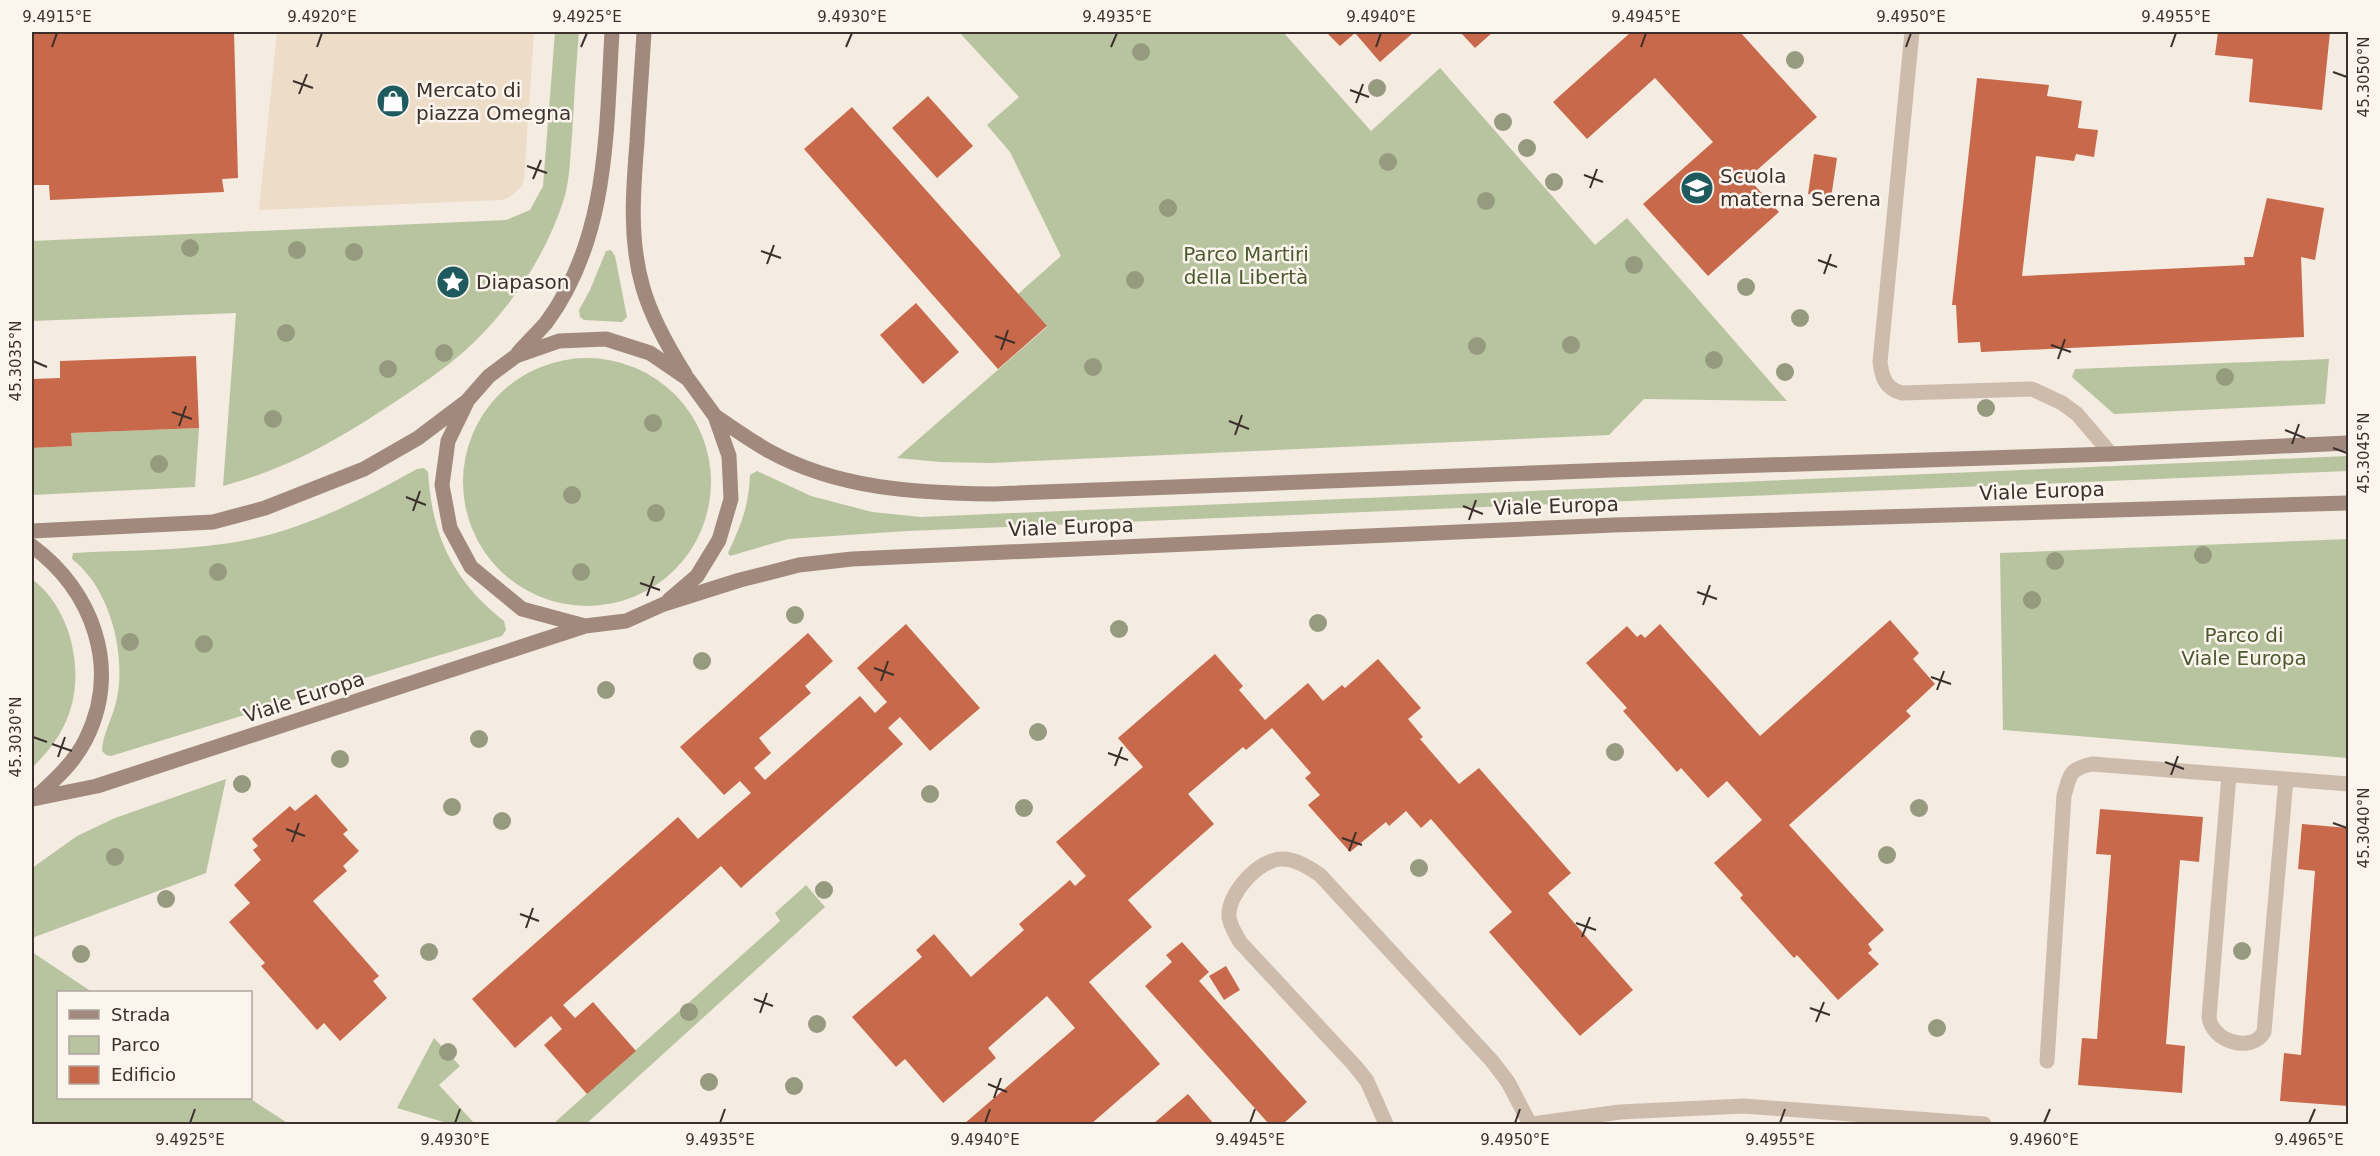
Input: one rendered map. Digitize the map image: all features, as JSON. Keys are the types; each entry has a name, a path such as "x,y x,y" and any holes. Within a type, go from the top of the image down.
{"street":[{"path":"516,356 545,323 559,302 574,272 594,218 604,165 612,32"},
{"path":"644,32 633,188 636,258 643,288 655,320 688,379"},
{"path":"1912,32 1880,362 1881,375 1893,391 1902,393 2032,389 2062,403 2077,414 2110,454"},
{"name":"Viale Europa","path":"32,531 213,522 265,508 364,469 418,438 467,402 489,376 516,356 560,341 606,339 650,353 688,379 715,416 729,456 731,499 720,540 697,576 664,604"},
{"name":"Viale Europa","path":"467,402 448,441 442,485 450,528 471,567 522,609 585,626"},
{"name":"Viale Europa","path":"715,416 770,452 830,477 877,488 937,494 993,494 1611,470 2110,454 2349,443"},
{"name":"Viale Europa","path":"32,800 97,786 585,626 626,621 664,604 740,580 799,565 852,559 995,551 1614,525 2349,503"},
{"name":"Viale Europa","path":"32,546 74,586 93,622 101,661 99,701 86,740 64,773 32,800"},
{"path":"2048,1061 2064,796 2069,778 2077,768 2092,764 2349,784"},
{"path":"2229,775 2209,1017 2215,1033 2224,1039 2252,1043 2260,1039 2264,1032 2286,779"},
{"path":"1386,1125 1367,1081 1240,942 1233,930 1229,917 1234,894 1267,862 1280,859 1294,861 1320,875 1492,1061 1508,1082 1531,1125 1620,1112 1744,1106 1984,1125"}],"green space":[{"path":"555,32 579,32 570,168 564,199 545,246 533,268 503,310 468,348 424,382 343,435 286,464 223,486 236,313 32,321 32,241 506,220 530,210 543,186"},
{"name":"Parco Martiri della Libertà","path":"959,32 1283,32 1371,131 1440,68 1595,245 1627,218 1787,401 1644,399 1609,435 991,463 897,458 1047,327 1018,294 1061,256 1010,152 987,125 1019,97"},
{"path":"611,250 615,256 627,317 622,322 584,320 580,317 579,310 606,251"},
{"path":"587,358 623,364 645,373 665,386 683,404 696,424 705,446 711,482 705,518 696,540 683,560 665,578 645,591 623,600 587,606 551,600 529,591 509,578 491,560 478,540 469,518 463,482 469,446 478,424 491,404 509,386 529,373 551,364"},
{"path":"2329,359 2325,404 2114,414 2072,377 2075,369"},
{"path":"199,428 195,487 32,495 32,448 71,446 71,433"},
{"path":"2348,456 2348,471 907,531 788,539 730,556 728,553 744,515 750,475 757,471 811,496 872,512 921,517"},
{"path":"424,468 428,472 434,517 448,556 471,590 504,621 506,630 502,636 111,756 102,751 117,698 119,661 117,642 105,604 85,571 72,559 73,553 191,548 255,538 326,515 417,469"},
{"name":"Parco di Viale Europa","path":"2348,539 2348,758 2003,730 2000,553"},
{"path":"32,579 46,592 66,625 72,643 75,682 73,701 64,726 52,746 32,768"},
{"path":"226,779 206,873 32,938 32,870 35,866 77,836 115,818"},
{"path":"806,885 825,907 586,1124 553,1124 780,921 775,913"},
{"path":"32,952 90,991 57,991 57,1099 251,1099 289,1124 32,1124"},
{"path":"434,1038 460,1066 439,1085 475,1124 450,1124 397,1108"}],"shaded area":[{"name":"Mercato di piazza Omegna","path":"277,32 534,32 522,186 510,197 501,200 259,210"}],"building":[{"path":"32,32 234,32 238,178 222,179 224,192 50,200 49,185 32,185"},
{"path":"1326,32 1414,32 1380,62 1355,33 1340,46"},
{"path":"1460,32 1493,32 1475,48"},
{"path":"1631,32 1740,32 1817,117 1748,178 1779,212 1708,276 1643,204 1713,142 1655,78 1587,139 1553,102"},
{"path":"2218,32 2330,32 2322,110 2249,102 2253,59 2215,55"},
{"path":"1977,78 2049,85 2047,96 2082,101 2078,128 2098,130 2094,157 2076,154 2074,161 2036,156 2022,276 2245,265 2244,257 2253,257 2267,198 2324,208 2315,260 2301,257 2304,337 1981,352 1980,342 1958,343 1956,305 1952,305"},
{"path":"928,96 973,146 937,178 892,128"},
{"path":"852,107 1047,326 998,369 804,149"},
{"path":"1814,154 1837,158 1831,198 1808,194"},
{"path":"916,303 959,352 923,384 880,335"},
{"path":"196,356 199,428 71,433 72,446 32,448 32,379 60,378 60,361"},
{"path":"1890,620 1919,653 1913,659 1935,684 1906,711 1911,716 1789,825 1884,930 1868,944 1872,950 1868,953 1879,964 1838,1000 1797,955 1794,958 1740,898 1743,895 1714,863 1762,820 1727,781 1708,798 1681,768 1677,772 1623,711 1627,708 1586,663 1627,626 1637,637 1641,634 1645,638 1660,624 1760,736"},
{"path":"906,624 980,708 930,751 900,717 888,728 903,744 741,888 721,866 563,1005 575,1018 593,1002 636,1051 587,1094 544,1045 562,1029 551,1016 515,1048 472,999 678,817 698,839 751,793 740,781 724,795 680,747 808,633 833,661 805,686 811,693 759,738 771,753 754,768 765,780 860,696 875,713 887,702 857,668"},
{"path":"1215,654 1243,686 1239,690 1265,720 1308,683 1323,701 1342,685 1345,688 1378,659 1421,708 1408,719 1423,737 1420,739 1459,784 1479,768 1571,873 1548,893 1633,990 1580,1036 1489,932 1512,912 1431,819 1421,828 1406,811 1389,826 1386,822 1350,852 1308,805 1320,795 1305,778 1311,773 1272,728 1246,750 1243,747 1188,794 1214,824 1128,900 1152,927 1089,982 1160,1064 1091,1124 964,1124 1075,1028 1047,996 988,1048 996,1058 943,1103 905,1059 896,1067 852,1017 922,957 916,950 934,934 971,977 1024,930 1019,924 1070,880 1075,886 1086,876 1056,842 1143,767 1118,738"},
{"path":"316,794 348,830 343,834 359,851 343,866 347,871 313,901 379,976 373,981 387,998 340,1041 324,1023 317,1030 261,966 265,963 229,922 250,903 234,885 261,860 253,850 258,846 252,839 290,806 295,811"},
{"path":"2100,809 2203,817 2199,862 2180,860 2166,1044 2185,1046 2182,1093 2078,1085 2082,1038 2097,1039 2111,855 2096,854"},
{"path":"2302,824 2348,828 2348,1106 2280,1101 2284,1053 2301,1055 2315,871 2298,869"},
{"path":"1182,942 1209,972 1199,981 1307,1102 1283,1124 1269,1124 1145,986 1172,962 1166,955"},
{"path":"1226,966 1240,990 1224,1000 1209,976"},
{"path":"1188,1094 1214,1124 1153,1124"}],"place":[{"name":"Mercato di piazza Omegna","path":"393,101"},
{"name":"Scuola materna Serena","path":"1697,188"},
{"name":"Diapason","path":"453,282"}]}
